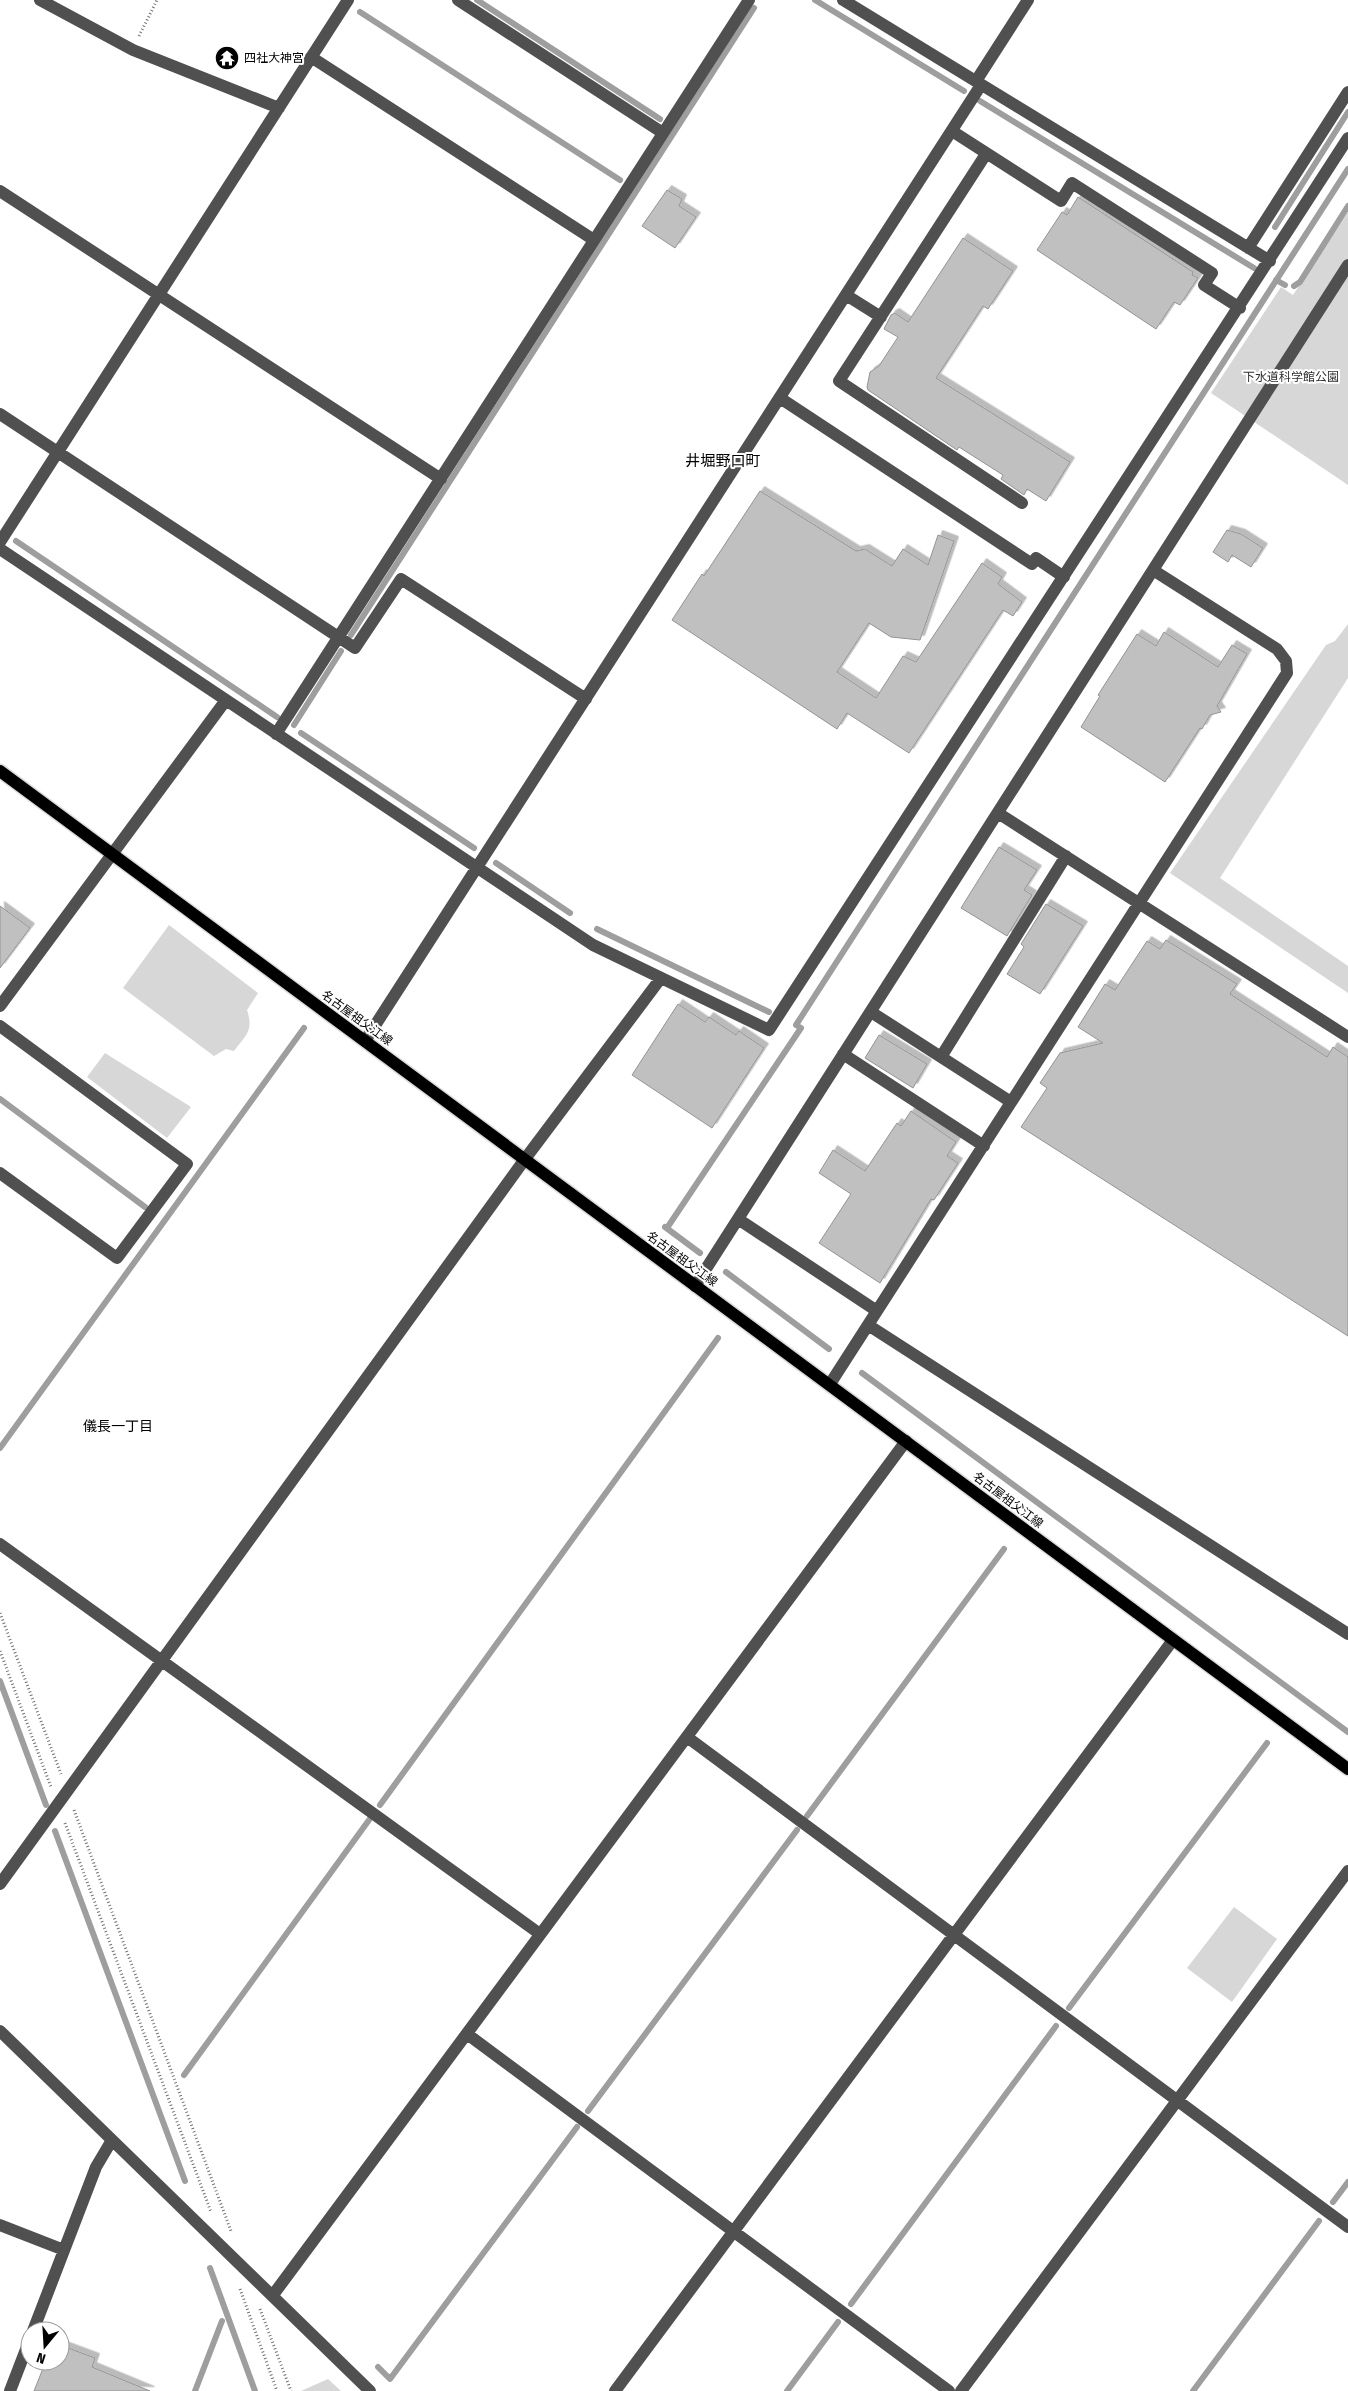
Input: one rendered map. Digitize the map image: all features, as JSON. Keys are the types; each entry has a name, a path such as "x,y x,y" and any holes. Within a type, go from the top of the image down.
{"main road":[{"name":"名古屋祖父江線","path":"0,771 1348,1769"}],"street":[{"path":"40,0 132,50 279,108"},
{"path":"0,542 348,0"},
{"path":"458,0 663,133"},
{"path":"276,734 749,0"},
{"path":"843,0 1270,261"},
{"path":"365,1042 952,131 1028,0"},
{"path":"311,57 594,240"},
{"path":"1248,248 1348,92"},
{"path":"952,131 1060,201 1072,183 1212,273 1204,285 1240,308"},
{"path":"0,549 593,945 769,1030 1240,308 1348,138"},
{"path":"986,154 839,381 1022,503"},
{"path":"0,191 441,479"},
{"path":"695,1286 1348,265"},
{"path":"846,295 881,317"},
{"path":"780,398 1032,564 1036,558 1064,577"},
{"path":"0,414 355,648 401,579 586,699"},
{"path":"830,1384 1287,673 1286,661 1277,649 1153,570"},
{"path":"0,1006 226,700"},
{"path":"998,812 1348,1037"},
{"path":"942,1057 1066,856"},
{"path":"0,1884 525,1159 661,978"},
{"path":"871,1012 1011,1102"},
{"path":"0,1026 187,1164 117,1258 0,1173"},
{"path":"843,1054 984,1146"},
{"path":"738,1219 877,1311"},
{"path":"868,1325 1348,1634"},
{"path":"273,2295 906,1441"},
{"path":"0,1544 540,1934"},
{"path":"614,2391 1173,1640"},
{"path":"686,1737 1348,2227"},
{"path":"961,2391 1348,1871"},
{"path":"0,2031 370,2391"},
{"path":"467,2034 949,2391"},
{"path":"37,2321 96,2167 112,2140"},
{"path":"0,2225 64,2250"},
{"path":"10,2391 20,2365"}],"path":[{"path":"132,50 157,0"},
{"path":"0,1613 234,2240"},
{"path":"0,1652 215,2221"},
{"path":"238,2284 277,2391"},
{"path":"257,2303 291,2391"}],"green space":[{"name":"下水道科学館公園","path":"1348,212 1348,485 1211,393 1281,287 1293,295"},
{"path":"1348,624 1348,678 1220,878 1348,966 1348,993 1170,873 1326,645 1335,641"},
{"path":"169,925 258,993 247,1010 250,1023 248,1032 234,1051 226,1049 214,1056 123,988"},
{"path":"105,1053 191,1107 167,1138 87,1077"},
{"path":"1234,1907 1277,1939 1232,2002 1187,1968"},
{"path":"328,2379 341,2391 301,2391"}],"building":[{"path":"667,190 682,199 679,206 696,217 675,248 642,226"},
{"path":"1078,197 1193,272 1192,275 1198,278 1180,305 1174,302 1156,329 1037,250 1062,212 1067,215"},
{"path":"963,238 1013,271 988,309 983,306 936,378 1070,462 1046,501 1027,489 1024,495 1001,479 1003,475 959,447 957,450 868,390 867,387 870,372 879,366 898,337 884,329 891,315 895,313 908,322"},
{"path":"760,491 856,551 865,549 892,566 903,549 928,565 938,535 954,541 920,640 891,637 869,623 837,672 876,698 903,656 916,662 982,563 1002,577 998,584 1022,602 1013,616 1003,610 909,753 847,713 837,729 672,620 702,574 704,576"},
{"path":"1227,530 1241,534 1263,548 1251,567 1232,555 1228,562 1213,552"},
{"path":"1164,632 1218,667 1232,645 1247,654 1217,706 1221,712 1210,715 1165,782 1081,727 1100,696 1098,695 1137,634 1156,646"},
{"path":"999,847 1037,870 1024,890 1032,895 1007,936 961,908"},
{"path":"1046,904 1083,926 1040,994 1007,974 1024,947 1021,944"},
{"path":"0,906 30,928 0,968"},
{"path":"1166,940 1237,984 1230,994 1327,1057 1333,1047 1348,1057 1348,1336 1021,1127 1047,1088 1040,1083 1060,1053 1103,1043 1078,1027 1105,984 1115,990 1147,941 1160,949"},
{"path":"678,1004 705,1022 709,1017 736,1035 739,1031 764,1048 712,1128 632,1075"},
{"path":"879,1035 927,1064 913,1088 865,1058"},
{"path":"911,1111 956,1142 947,1156 958,1163 934,1200 931,1199 880,1283 819,1243 851,1194 819,1173 833,1150 865,1171 897,1123 901,1126"},
{"path":"70,2349 95,2358 92,2367 150,2391 34,2391 42,2371 70,2371"}],"waterway":[{"path":"477,0 660,119"},
{"path":"815,0 964,91"},
{"path":"351,635 754,8"},
{"path":"360,12 620,180"},
{"path":"980,101 1254,268"},
{"path":"1275,227 1348,112"},
{"path":"667,1228 801,1028 796,1025 1348,169"},
{"path":"1294,286 1300,282 1348,206"},
{"path":"1276,280 1285,285"},
{"path":"16,541 277,717"},
{"path":"294,725 341,651"},
{"path":"301,733 474,848"},
{"path":"496,863 570,913"},
{"path":"597,929 769,1012"},
{"path":"0,1448 304,1028"},
{"path":"0,1099 145,1207"},
{"path":"665,1227 700,1253"},
{"path":"726,1272 829,1349"},
{"path":"380,1805 718,1338"},
{"path":"862,1373 1348,1732"},
{"path":"807,1816 1004,1549"},
{"path":"0,1681 46,1805"},
{"path":"1069,2008 1267,1743"},
{"path":"184,2075 369,1820"},
{"path":"588,2111 797,1830"},
{"path":"55,1831 185,2181"},
{"path":"851,2304 1056,2026"},
{"path":"378,2367 390,2379 577,2127"},
{"path":"1333,2202 1348,2182"},
{"path":"1193,2391 1319,2221"},
{"path":"210,2268 255,2391"},
{"path":"195,2391 222,2321"},
{"path":"787,2391 838,2322"}],"place":[{"name":"四社大神宮","path":"227,58"}],"district":[{"name":"井堀野口町","path":"723,461"},
{"name":"儀長一丁目","path":"118,1426"}]}
